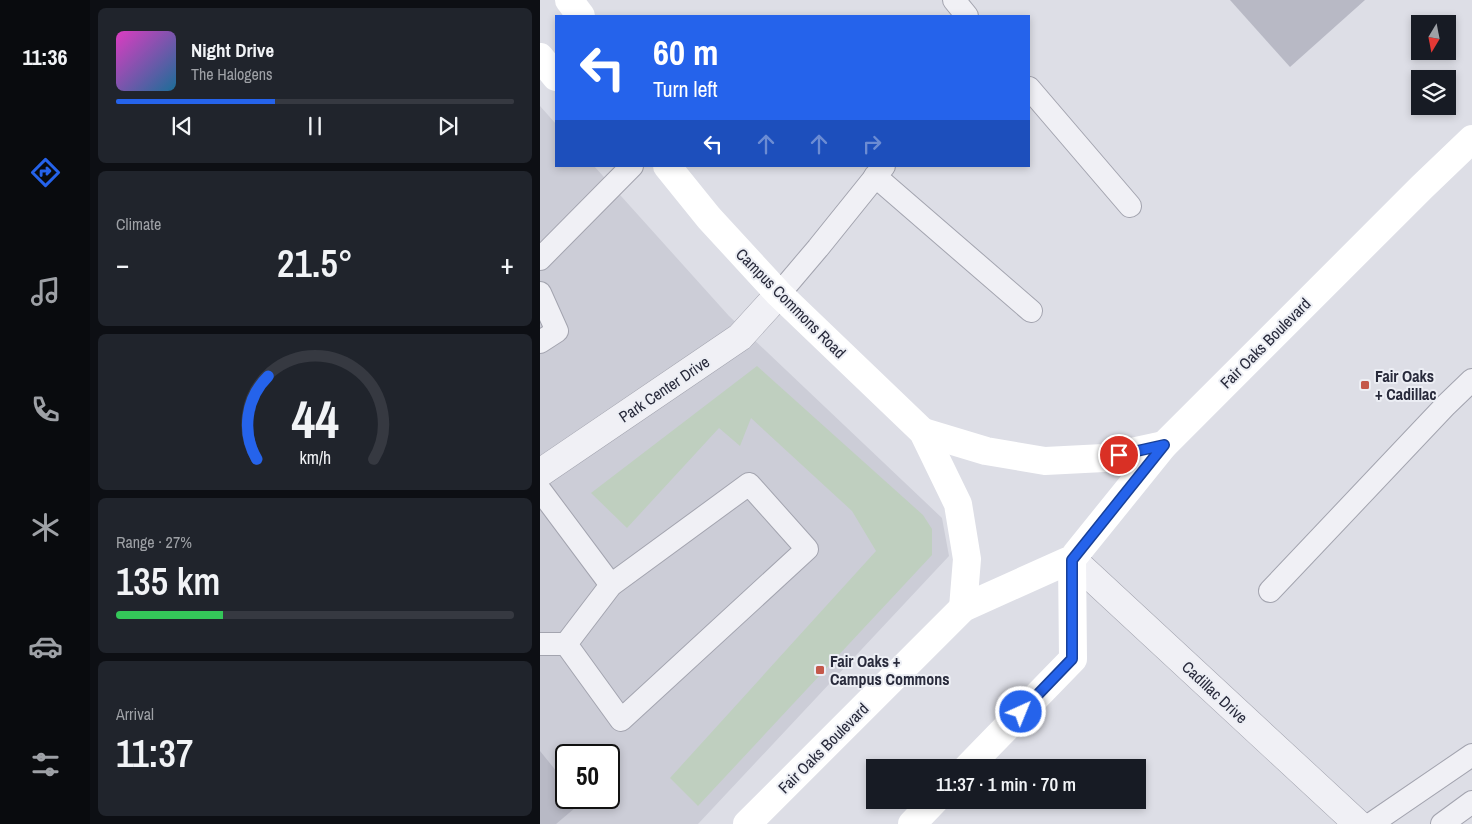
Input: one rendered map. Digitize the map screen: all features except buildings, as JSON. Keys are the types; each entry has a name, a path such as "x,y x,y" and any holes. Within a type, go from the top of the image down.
{"main road":[{"path":"569,0 580,15"},
{"path":"540,56 555,76"},
{"name":"Fair Oaks Boulevard","path":"747,824 963,608 1072,560 1164,445 1472,139"},
{"name":"Campus Commons Road","path":"668,167 709,218 778,294 923,432"},
{"path":"923,432 986,451 1045,461 1104,458 1164,445"},
{"path":"923,432 958,504 968,559 963,608"},
{"path":"976,759 1072,659 1072,560"},
{"path":"912,824 926,809"}],"street":[{"name":"Park Center Drive","path":"540,473 740,337 778,294"},
{"name":"Cadillac Drive","path":"1072,560 1358,824"}],"lane":[{"path":"954,0 967,15"},
{"path":"1030,89 1130,206"},
{"path":"540,259 631,167"},
{"path":"778,294 880,171 1030,311"},
{"path":"540,293 557,331 540,342"},
{"path":"1270,591 1472,380"},
{"path":"749,484 807,549 621,720 566,644 611,585 749,484"},
{"path":"540,490 611,585"},
{"path":"540,644 566,644"},
{"path":"1371,824 1472,755"},
{"path":"1442,824 1472,802"}],"shaded area":[{"path":"540,106 555,123 555,167 595,167 729,316 942,518 949,556 698,824 540,824"}],"green space":[{"path":"757,366 923,515 932,529 932,555 698,806 670,778 876,551 852,511 751,418 740,446 719,428 627,528 591,493"}],"place":[{"name":"Fair Oaks + Cadillac","path":"1365,385"},
{"name":"Fair Oaks + Campus Commons","path":"820,670"}],"route":[{"path":"1021,712 1072,659 1072,560 1164,445 1119,455"}]}
